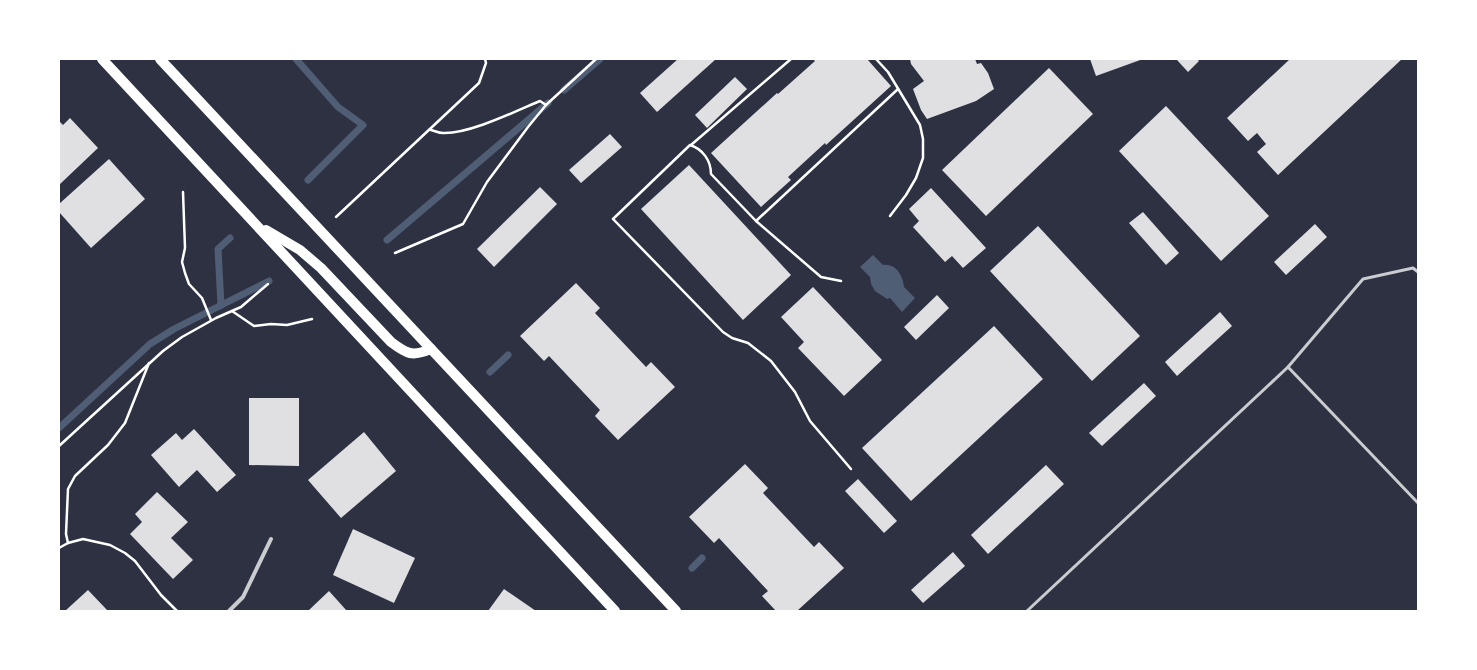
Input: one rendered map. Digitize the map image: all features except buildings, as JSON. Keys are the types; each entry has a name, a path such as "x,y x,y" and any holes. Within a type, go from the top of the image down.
{"main road":[{"path":"102,59 615,611"},
{"path":"160,59 676,611"},
{"path":"255,223 300,250 321,268 391,342 404,351 418,354 432,349"}],"street":[{"path":"229,611 243,597 271,539"}],"lane":[{"path":"1027,611 1288,367 1363,279 1413,268 1418,272"},
{"path":"1288,367 1418,503"}],"path":[{"path":"336,217 431,130 479,83 486,63 485,59"},
{"path":"395,253 463,224 487,182 546,105 596,59"},
{"path":"791,59 690,145 614,219 723,332 732,338 748,343 771,360 795,392 810,421 851,470"},
{"path":"876,59 888,72 920,125 923,139 923,158 916,178 906,195 890,216"},
{"path":"756,221 898,89"},
{"path":"431,130 441,134 458,132 492,121 540,101 546,105"},
{"path":"690,145 698,148 705,156 711,166 711,174 756,221 821,277 841,282"},
{"path":"183,192 185,248 182,262 184,273 189,284 202,298 211,320"},
{"path":"59,446 149,363 182,336 211,320 241,307 268,284"},
{"path":"232,311 254,326 271,324 287,325 312,319"},
{"path":"68,543 66,534 68,489 75,476 108,445 124,423 149,363"},
{"path":"59,548 68,543 83,540 96,541 110,545 125,553 135,561 161,595 177,611"}],"water":[{"path":"873,255 883,265 892,266 898,271 904,287 915,298 902,312 890,298 887,299 875,291 871,284 870,277 860,267"}],"waterway":[{"path":"296,59 338,107 363,125 308,180"},
{"path":"564,90 600,59"},
{"path":"387,240 548,103"},
{"path":"221,305 218,249 230,238"},
{"path":"59,428 150,344 174,329 269,281"},
{"path":"490,372 508,355"},
{"path":"692,568 702,558"}]}
